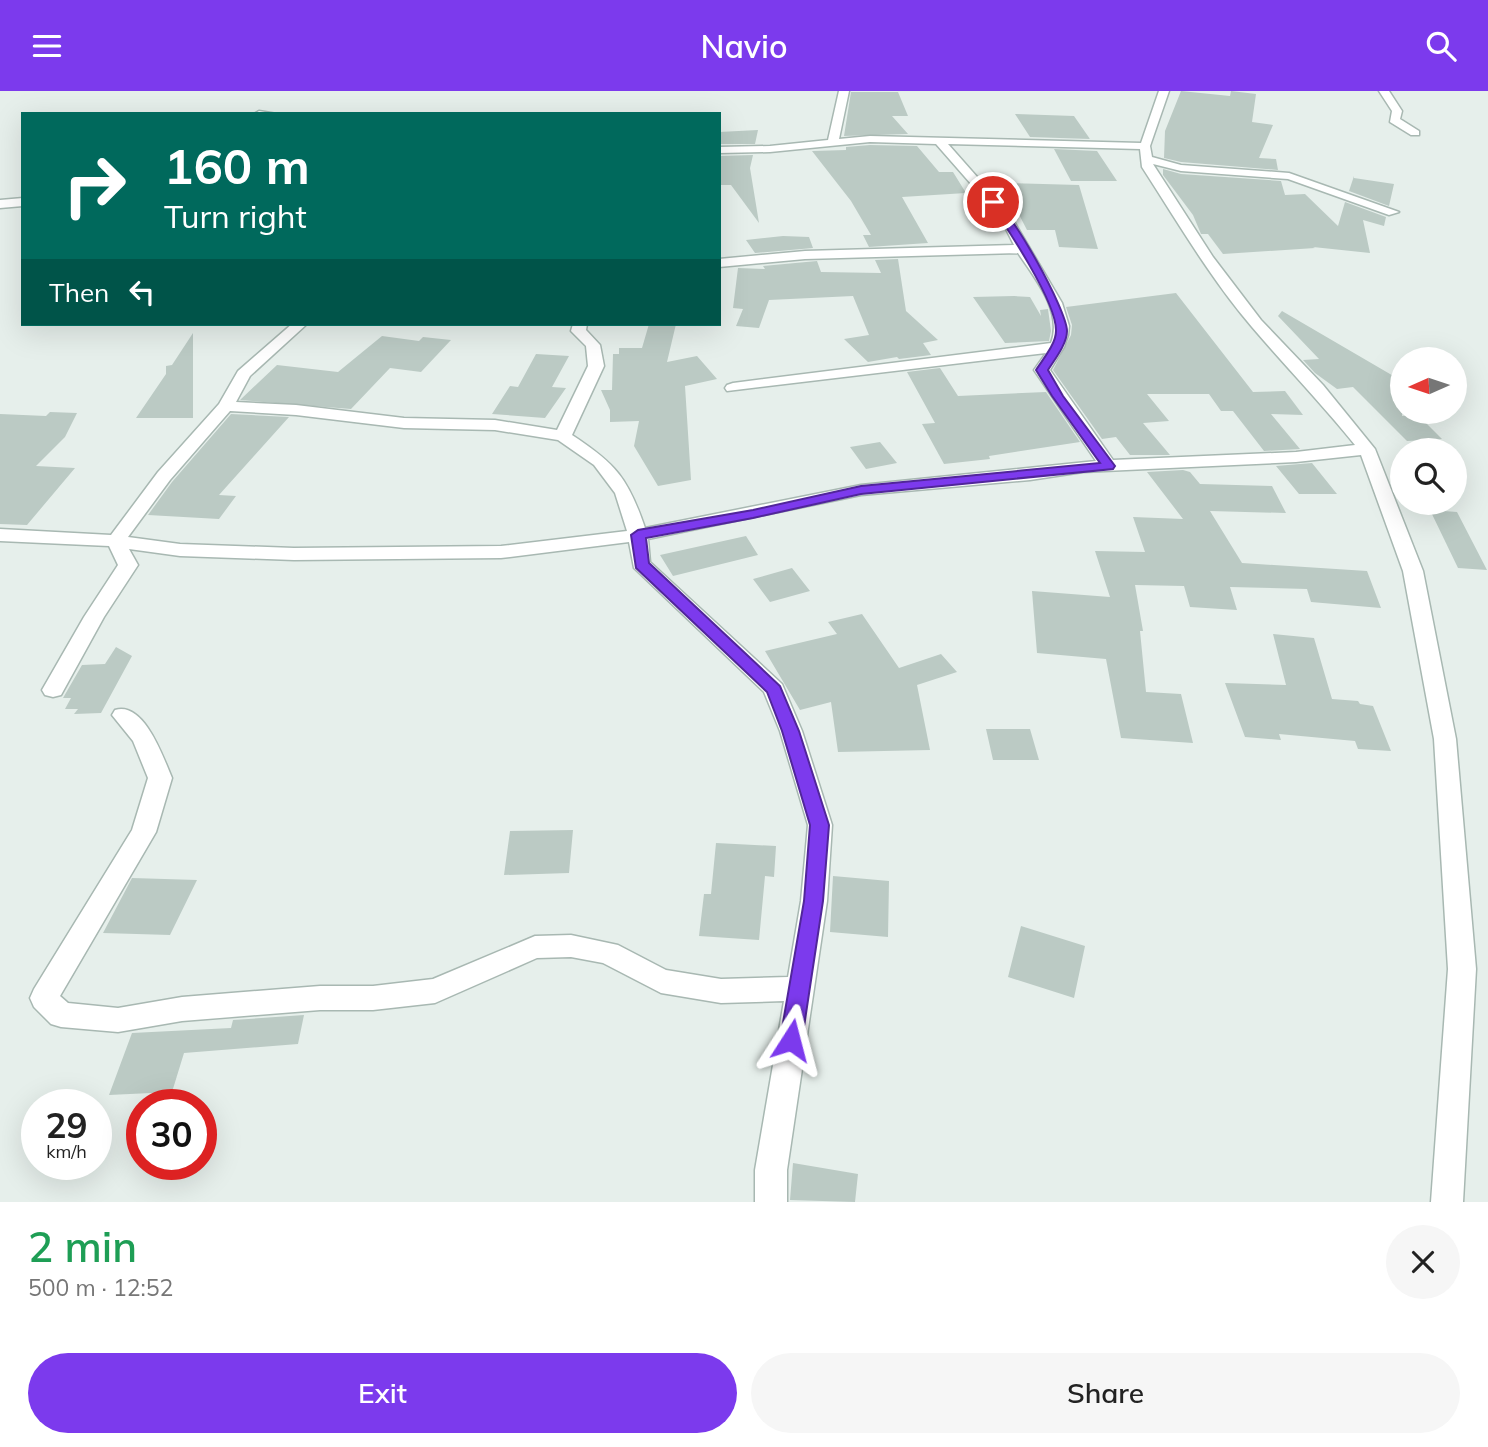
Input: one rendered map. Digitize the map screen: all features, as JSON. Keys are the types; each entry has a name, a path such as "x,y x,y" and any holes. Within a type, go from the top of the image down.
{"street":[{"path":"833,143 834,130 841,113 840,99 844,91"},
{"path":"1164,91 1146,152 1148,167 1208,259 1255,323 1317,388 1367,449 1413,571 1445,739 1462,968 1447,1202"},
{"path":"1384,91 1397,111 1394,120 1415,133"},
{"path":"721,150 870,139 1146,152 1188,168 1289,176 1393,212"},
{"path":"939,141 1005,216 1056,306 1062,332 1057,347 1042,370 1108,466"},
{"path":"0,204 21,202"},
{"path":"721,263 805,255 1022,250"},
{"path":"116,541 164,476 226,405 243,374 298,326"},
{"path":"563,436 596,366 593,345 578,331 579,326"},
{"path":"733,389 1057,347"},
{"path":"226,405 404,423 495,425 563,436 600,461 624,493 638,535 641,565 774,689 791,731 820,825 814,901 771,1170 771,1202"},
{"path":"0,535 116,541 180,550 455,555 638,535 753,514 861,490 1108,466 1296,457 1367,449"},
{"path":"53,690 94,617 128,565 116,541"},
{"path":"123,715 143,739 160,778 144,832 44,998 61,1015 118,1020 182,1009 320,998 373,998 435,991 535,947 571,946 608,953 660,981 709,989 799,989"}],"building":[{"path":"1181,91 1230,96 1231,91 1256,94 1252,122 1273,125 1259,158 1276,159 1278,170 1181,162 1164,158 1165,131"},
{"path":"851,92 898,92 908,116 892,116 908,134 844,136"},
{"path":"1015,114 1074,116 1090,139 1030,137"},
{"path":"758,130 755,144 721,144 721,132"},
{"path":"917,146 939,172 953,172 966,193 902,197 928,243 869,247 863,235 871,235 851,201 812,151 846,150 846,147"},
{"path":"1054,149 1097,151 1117,181 1071,181"},
{"path":"753,155 750,168 759,223 731,185 721,185 721,156"},
{"path":"1163,169 1181,174 1281,181 1285,195 1305,194 1338,226 1345,202 1386,217 1384,226 1363,220 1370,253 1313,247 1315,248 1223,254 1208,234 1201,234 1193,215 1163,175"},
{"path":"1354,176 1394,184 1389,206 1349,191"},
{"path":"1008,183 1079,185 1098,249 1059,247 1055,230 1027,230 1013,203"},
{"path":"783,236 809,237 813,248 755,253 746,240"},
{"path":"898,259 906,311 938,340 923,343 931,355 868,362 844,339 869,335 853,296 769,300 759,328 736,326 743,309 733,308 738,268 765,269 763,266 817,261 821,272 881,273 875,260"},
{"path":"1176,293 1253,392 1285,391 1303,415 1271,414 1300,449 1264,451 1233,411 1221,411 1209,394 1147,394 1169,421 1143,423 1170,455 1130,455 1116,437 1102,439 1053,370 1071,335 1072,325 1066,307"},
{"path":"973,297 1030,297 1041,316 1040,310 1048,309 1051,331 1049,341 1005,343"},
{"path":"1282,311 1390,374 1390,424 1353,387 1337,389 1315,373 1303,360 1319,359 1278,316"},
{"path":"648,326 676,326 667,362 697,356 717,379 685,386 691,480 658,486 634,446 639,421 610,422 610,410 601,390 612,390 613,354 619,354 619,348 642,348"},
{"path":"193,333 193,418 136,418 166,374 166,366 172,365"},
{"path":"382,336 419,341 423,337 451,340 421,372 390,368 351,409 240,400 277,365 338,372"},
{"path":"536,354 569,356 552,387 566,388 545,418 492,414 510,386 518,387"},
{"path":"940,368 958,396 1046,392 1080,442 989,456 990,459 944,464 922,424 935,423 907,372"},
{"path":"50,412 77,413 65,437 36,466 75,468 27,525 0,524 0,414 46,416"},
{"path":"231,414 289,417 219,495 236,496 219,519 148,515 172,482"},
{"path":"1390,424 1427,424 1441,438 1404,438"},
{"path":"880,442 897,463 866,469 850,447"},
{"path":"1312,463 1337,494 1299,494 1276,466"},
{"path":"1147,472 1190,472 1200,484 1272,486 1286,513 1210,511 1242,563 1367,571 1381,608 1311,602 1307,589 1230,587 1237,610 1190,607 1184,586 1135,585 1143,631 1140,631 1146,692 1181,694 1193,743 1121,738 1106,659 1037,653 1032,591 1110,597 1095,551 1145,552 1133,517 1183,519"},
{"path":"1432,515 1459,515 1487,570 1458,568"},
{"path":"746,536 758,555 673,576 660,555"},
{"path":"792,568 810,591 770,602 753,579"},
{"path":"862,614 899,668 941,654 957,672 917,685 930,750 838,752 831,702 800,710 765,651 837,634 828,622"},
{"path":"1273,634 1314,638 1332,699 1358,701 1360,704 1373,706 1391,751 1358,749 1355,741 1279,734 1281,740 1245,737 1225,683 1286,685"},
{"path":"116,647 132,656 101,713 74,714 78,709 65,709 71,698 63,698 82,665 105,664"},
{"path":"986,729 1030,729 1039,760 993,760"},
{"path":"573,830 569,873 504,875 510,831"},
{"path":"716,843 776,846 774,877 765,876 759,940 699,936 704,894 711,894"},
{"path":"833,876 889,881 888,937 830,932"},
{"path":"132,878 197,880 170,935 103,933"},
{"path":"1021,926 1085,946 1074,998 1008,977"},
{"path":"304,1015 298,1044 184,1053 173,1089 126,1089 126,1094 112,1095 111,1089 132,1033 231,1028 233,1020"},
{"path":"793,1163 858,1174 855,1202 790,1200"}],"route":[{"path":"791,1040 814,901 820,825 791,731 774,689 641,565 638,535 753,514 861,490 1108,466 1042,370 1057,347 1062,332 1056,306 1005,216 993,202"}]}
